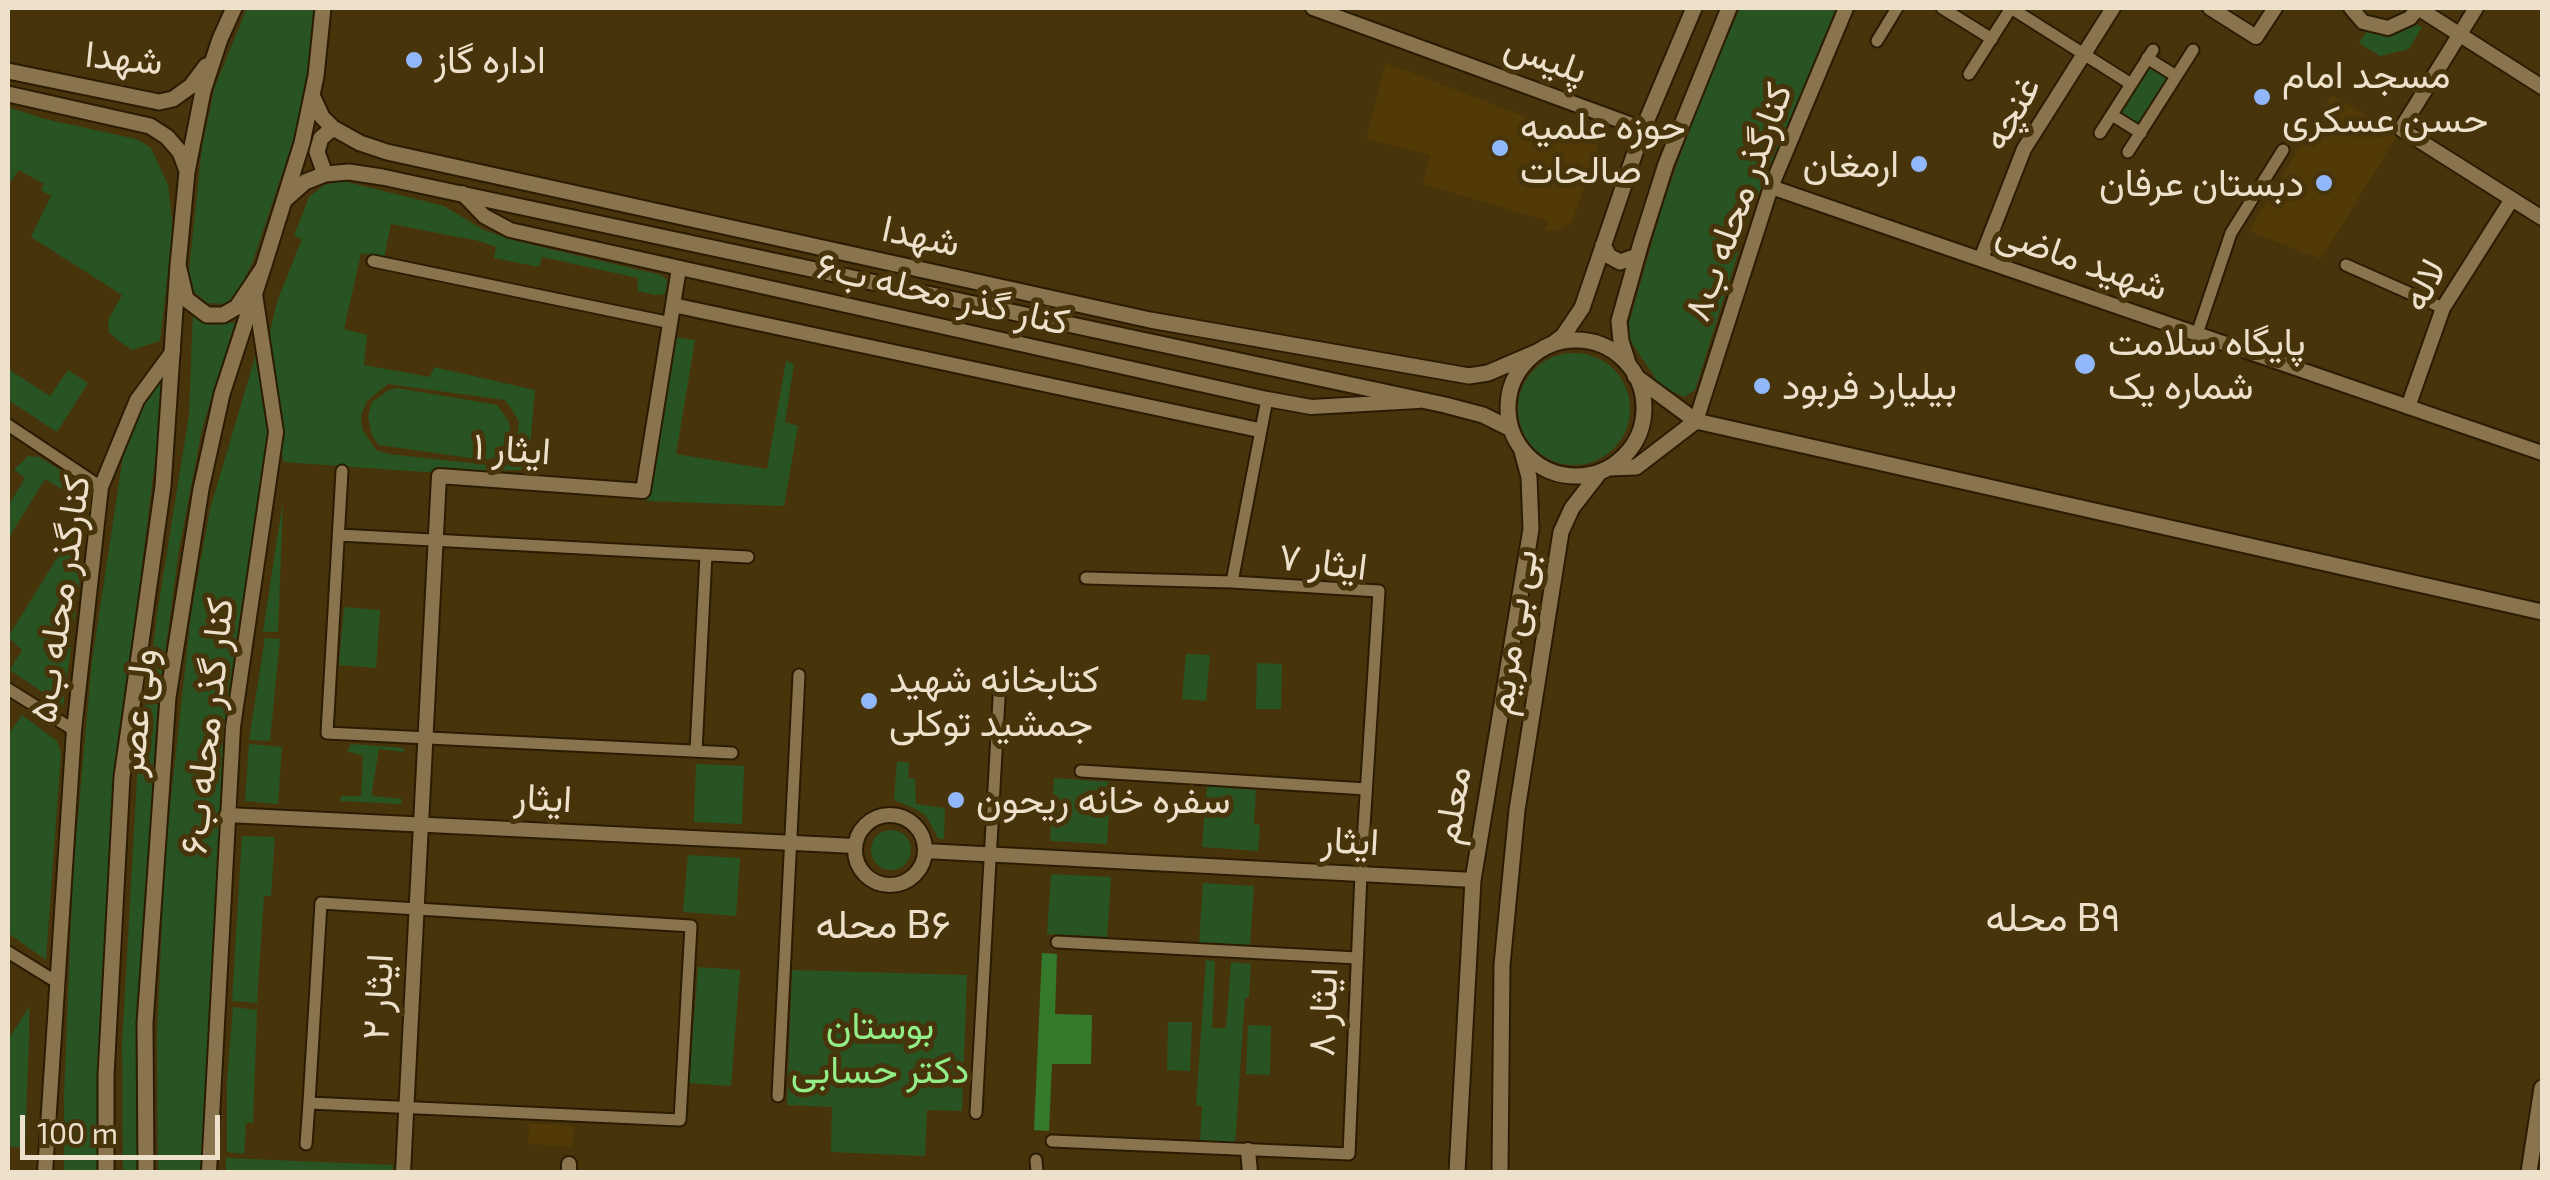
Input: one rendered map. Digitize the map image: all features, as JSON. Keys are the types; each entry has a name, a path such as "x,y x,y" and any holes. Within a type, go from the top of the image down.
{"main road":[{"path":"214,54 234,8"},
{"path":"1694,8 1643,129 1582,308 1563,336 1514,378 1509,395 1511,430 1522,451 1534,463 1566,476 1636,467 1696,422"},
{"path":"1604,470 1625,455 1637,438 1643,417 1643,396 1621,341 1619,321 1666,164 1729,8"},
{"path":"178,265 186,299 208,315 223,315 237,307 262,268 286,199 312,96 324,10"},
{"name":"شهدا","path":"8,71 159,102 191,86 214,54"},
{"name":"ولی عصر","path":"106,1172 106,1075 122,777 163,486 187,172 214,54"},
{"name":"شهدا","path":"8,94 150,126 167,136 180,152 187,172"},
{"path":"286,199 305,182 325,174 316,152 321,138 333,128 322,117 312,96"},
{"path":"150,126 163,121 165,111 159,102"},
{"name":"شهدا","path":"333,128 387,152 1150,320 1469,376 1488,374 1545,348"},
{"name":"شهدا","path":"325,174 365,174 462,193 1424,400 1483,415 1511,430"},
{"path":"1603,245 1609,256 1620,262 1638,256"},
{"name":"ولی عصر","path":"146,1172 145,1022 168,697 201,489 222,394 262,268"},
{"path":"970,303 976,281"},
{"path":"1545,348 1586,341 1603,346 1696,422 2542,612"},
{"path":"1445,405 1452,373"},
{"name":"معلم","path":"1457,1172 1473,880 1531,529 1529,477 1522,451"},
{"name":"بی بی مریم","path":"1500,1172 1502,965 1517,810 1561,532 1572,508 1604,470"},
{"path":"1531,529 1542,525 1561,532"},
{"path":"2529,1172 2542,1088"}],"street":[{"name":"پلیس","path":"1314,8 1643,129"},
{"name":"کنارگذر محله ب۸","path":"1696,422 1770,186 1846,8"},
{"path":"1876,40 1897,8"},
{"path":"1942,8 1992,39"},
{"path":"1970,74 2011,8 2131,84"},
{"name":"غنچه","path":"1981,259 2024,149 2113,8"},
{"path":"2210,8 2256,37 2275,8"},
{"path":"2350,8 2363,22 2388,28 2410,18 2418,8 2542,87"},
{"path":"2476,8 2401,128 2542,218"},
{"path":"2128,152 2193,50"},
{"path":"2100,134 2150,54 2176,76"},
{"path":"2112,115 2140,133"},
{"path":"2197,334 2231,232 2283,150"},
{"name":"شهید ماضی","path":"1770,186 2542,454"},
{"name":"کنار گذر محله ب۶","path":"462,193 484,216 510,230 1266,399 1311,408 1424,400"},
{"name":"لاله","path":"2408,407 2443,308 2512,199"},
{"path":"372,261 671,323"},
{"path":"2346,266 2443,308"},
{"name":"ایثار ۱","path":"418,824 439,476 644,490 679,268"},
{"name":"کنار گذر محله ب۶","path":"209,1172 233,727 276,432 254,288"},
{"path":"674,305 1259,430"},
{"name":"کنارگذر محله ب۵","path":"45,1172 74,730 102,487 138,400 173,351"},
{"name":"ایثار ۷","path":"1266,399 1232,582 1379,591 1361,874"},
{"path":"8,425 102,487"},
{"path":"342,471 326,733 732,753"},
{"path":"339,535 748,557"},
{"path":"696,751 706,555"},
{"path":"1086,578 1232,582"},
{"path":"778,1096 799,675"},
{"path":"976,1114 1000,680"},
{"path":"8,689 74,730"},
{"path":"1081,771 1366,789"},
{"name":"ایثار","path":"228,815 854,846"},
{"path":"896,815 914,824 925,851 908,880 887,885 866,876 859,868 854,846 864,825 874,818 896,815"},
{"name":"ایثار ۲","path":"402,1172 418,824"},
{"name":"ایثار","path":"925,851 1473,880"},
{"name":"ایثار ۸","path":"1248,1150 1349,1154 1361,874"},
{"path":"306,1144 321,903 691,926 680,1120 309,1103"},
{"path":"1058,942 1357,958"},
{"path":"8,952 55,981"},
{"path":"1052,1141 1248,1150 1250,1172"}],"shaded area":[{"name":"حوزه علمیه صالحات","path":"1386,63 1596,144 1598,153 1571,223 1545,231 1548,221 1423,184 1430,155 1366,139"},
{"name":"دبستان عرفان","path":"2332,95 2398,134 2321,259 2249,231"},
{"path":"529,1123 574,1126 573,1147 528,1144"}],"green space":[{"path":"247,8 317,8 298,126 253,261 239,291 226,304 207,303 192,290 189,270 202,147 215,86"},
{"path":"1740,8 1836,8 1748,221 1695,390 1684,397 1660,385 1626,334 1660,214 1698,104"},
{"path":"2411,22 2422,27 2409,49 2380,56 2359,43 2369,28"},
{"path":"2147,63 2172,78 2140,129 2115,114"},
{"path":"8,107 136,139 151,148 168,185 173,230 160,341 132,350 119,341 109,332 108,320 122,295 31,237 51,196 41,190 44,184 19,170 8,185"},
{"path":"343,181 444,206 484,230 516,241 661,275 667,280 665,294 637,291 638,278 542,257 539,267 494,258 496,247 479,241 391,224 384,258 361,253 344,329 367,335 364,365 430,377 434,367 535,390 528,470 425,472 283,462 270,332 277,302 302,239 294,236 309,197 324,185","holes":["388,384 505,400 519,421 516,448 506,459 489,465 388,454 376,450 362,429 361,415 367,401"]},
{"path":"193,313 207,321 235,323 202,429 179,550 158,705 139,1005 137,1172 123,1172 122,1045 138,761 189,415"},
{"path":"673,337 695,340 676,454 767,469 786,361 794,364 785,422 798,426 784,506 647,501"},
{"path":"1574,353 1595,358 1613,370 1625,388 1630,409 1625,430 1613,448 1595,460 1574,465 1553,460 1535,448 1523,430 1518,409 1523,388 1535,370 1553,358"},
{"path":"256,354 265,387 270,440 225,776 204,1172 158,1172 157,1038 165,853 191,614 210,509"},
{"path":"8,369 50,396 68,370 88,383 57,432 8,400"},
{"path":"166,370 117,770 101,1172 64,1172 73,872 92,661 124,449 152,387"},
{"path":"397,388 497,405 509,422 507,446 497,457 484,460 379,445 372,436 368,416 372,402"},
{"path":"28,456 39,457 91,489 83,502 45,479 8,539 8,507 25,478 14,470"},
{"path":"283,503 278,632 263,632 277,539"},
{"path":"90,505 63,706 10,670 22,650 8,637"},
{"path":"344,607 380,610 376,668 339,665"},
{"path":"265,638 280,639 270,741 249,740"},
{"path":"1186,654 1210,655 1206,701 1182,699"},
{"path":"1257,663 1282,664 1281,709 1256,709"},
{"path":"22,715 57,741 61,752 46,960 8,933 8,735"},
{"path":"249,744 282,747 278,804 245,801"},
{"path":"351,744 404,748 404,752 379,749 372,791 372,796 402,799 401,804 340,801 341,796 361,796 363,756 347,751"},
{"path":"897,762 909,762 908,778 915,779 916,804 945,808 944,839 938,838 927,817 894,800"},
{"path":"696,764 744,766 742,824 694,822"},
{"path":"1054,778 1111,782 1107,844 1050,841"},
{"path":"1207,786 1256,790 1254,824 1260,825 1258,851 1202,847"},
{"path":"891,830 905,836 911,850 905,864 891,870 877,864 871,850 877,836"},
{"path":"242,836 275,837 271,896 264,896 257,1003 232,1001"},
{"path":"688,855 740,858 736,916 683,912"},
{"path":"1051,874 1111,877 1107,937 1047,934"},
{"path":"1203,883 1254,886 1250,946 1199,943"},
{"path":"1042,953 1057,954 1055,1014 1092,1015 1091,1064 1052,1064 1049,1131 1034,1130"},
{"path":"1206,960 1215,961 1212,1028 1226,1028 1231,962 1251,964 1235,1144 1200,1142 1202,1106 1196,1105"},
{"path":"698,967 740,970 731,1086 689,1083"},
{"name":"بوستان دکتر حسابی","path":"792,970 967,975 962,1111 927,1110 925,1156 831,1152 832,1107 787,1105"},
{"path":"29,1007 25,1148 8,1146 8,1040"},
{"path":"233,1007 257,1010 253,1123 246,1123 244,1154 227,1152"},
{"path":"1168,1022 1192,1022 1190,1071 1167,1070"},
{"path":"1248,1025 1271,1026 1270,1075 1246,1074"},
{"path":"226,1158 393,1165 392,1172 226,1172"}],"place":[{"name":"اداره گاز","path":"414,60"},
{"name":"مسجد امام حسن عسکری","path":"2262,97"},
{"name":"حوزه علمیه صالحات","path":"1500,148"},
{"name":"ارمغان","path":"1919,164"},
{"name":"دبستان عرفان","path":"2324,183"},
{"name":"پایگاه سلامت شماره یک","path":"2085,364"},
{"name":"بیلیارد فربود","path":"1762,386"},
{"name":"کتابخانه شهید جمشید توکلی","path":"869,701"},
{"name":"سفره خانه ریحون","path":"956,800"}],"district":[{"name":"محله B۹","path":"2053,918"},
{"name":"محله B۶","path":"883,925"}]}
